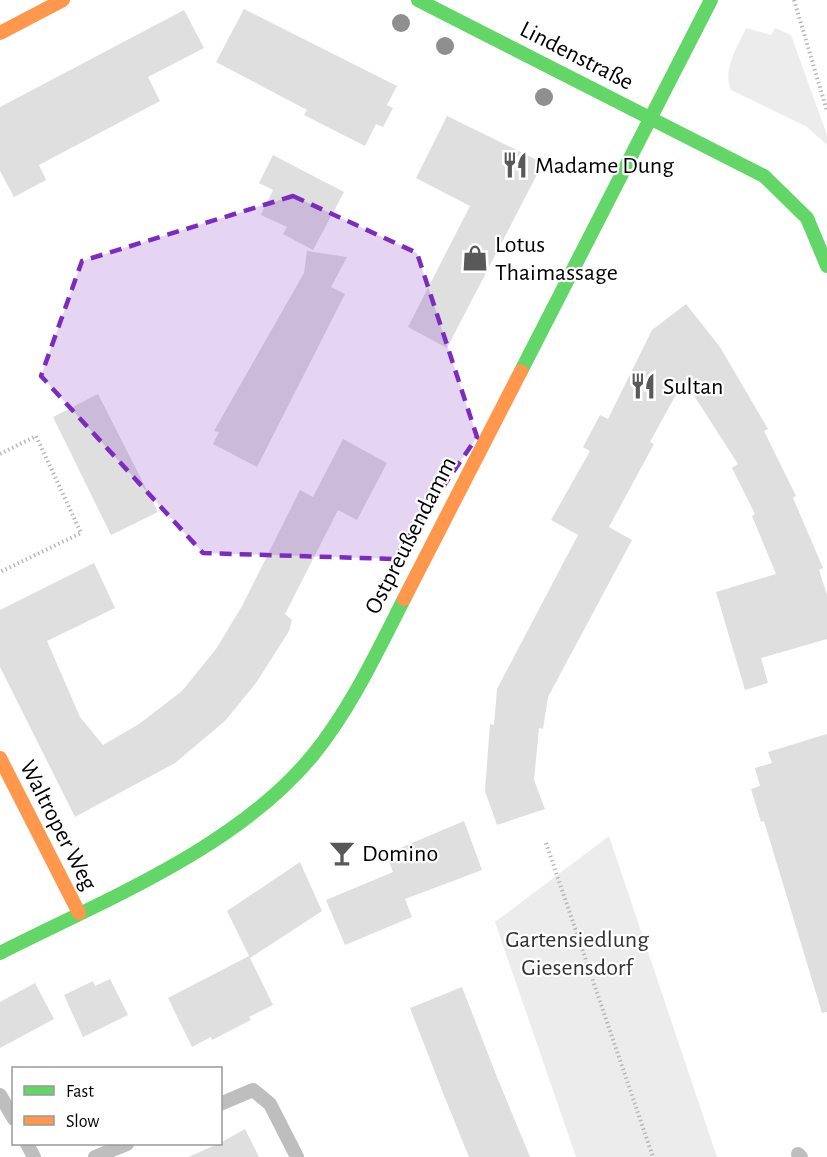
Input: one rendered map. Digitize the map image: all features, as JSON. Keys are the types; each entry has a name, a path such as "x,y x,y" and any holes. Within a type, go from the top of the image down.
{"main road":[{"path":"0,33 63,0"},
{"name":"Lindenstraße","path":"418,0 652,117 764,176 807,218 827,266"},
{"name":"Ostpreußendamm","path":"0,953 79,913 230,830 294,776 322,743 362,681 492,422 711,0"},
{"name":"Waltroper Weg","path":"0,758 79,913"}],"lane":[{"path":"222,1103 253,1090 270,1104 297,1157"},
{"path":"0,1095 12,1116"},
{"path":"95,1157 122,1145"}],"path":[{"path":"794,0 827,111"},
{"path":"0,454 36,436 81,533 0,572"},
{"path":"546,843 653,1157"}],"highlighted area":[{"path":"293,196 417,253 477,437 394,559 203,553 41,376 82,261"}],"green space":[{"path":"746,28 771,35 775,28 791,35 827,135 827,145 807,127 731,90 728,74 735,50"},
{"name":"Gartensiedlung Giesensdorf","path":"609,836 717,1157 576,1157 495,922"}],"building":[{"path":"244,9 397,86 387,105 393,108 383,127 376,124 365,146 304,115 307,110 216,62"},
{"path":"184,10 204,48 148,77 160,101 39,165 46,180 14,197 0,171 0,107"},
{"path":"447,116 543,163 447,348 408,327 470,206 416,178"},
{"path":"273,155 344,192 313,250 283,234 287,227 261,215 273,190 259,183"},
{"path":"307,251 347,257 331,287 345,294 257,467 213,444 219,432 214,431 304,273"},
{"path":"686,304 720,347 768,429 764,431 796,496 793,498 823,568 819,570 827,595 827,639 761,658 768,683 745,690 716,592 776,574 752,516 755,514 732,468 738,464 684,380 650,442 654,444 609,527 632,540 548,697 543,729 539,728 534,780 545,809 497,825 485,791 490,724 494,725 497,689 578,535 551,520 590,451 583,447 600,415 608,419 652,330"},
{"path":"98,394 158,512 111,535 53,417"},
{"path":"343,439 387,463 357,520 338,510 285,614 292,620 289,631 256,683 225,721 175,763 75,817 0,667 0,610 94,563 115,608 47,641 80,717 103,745 139,724 182,691 216,649 242,606 300,490 313,497"},
{"path":"827,734 827,1012 822,1013 764,821 761,822 751,789 760,786 755,768 772,763 768,752"},
{"path":"464,821 482,870 405,899 412,917 345,945 326,900 393,872 386,854"},
{"path":"300,862 322,911 250,958 227,911"},
{"path":"249,956 273,1005 249,1017 251,1020 212,1040 211,1037 192,1047 168,998"},
{"path":"110,979 128,1015 83,1037 64,995 93,981 95,986"},
{"path":"35,983 54,1019 0,1048 0,1002"},
{"path":"462,987 530,1157 469,1157 445,1098 410,1008"},
{"path":"245,1129 259,1157 188,1157 215,1145 222,1145 222,1142"}],"traffic: fast":[{"path":"418,0 764,176 807,218 827,266"},
{"path":"521,371 711,0"},
{"path":"0,953 167,869 208,845 247,818 282,788 327,737 363,679 404,599"}],"traffic: slow":[{"path":"0,33 63,0"},
{"path":"404,599 521,371"},
{"path":"0,758 79,913"}],"place":[{"name":"Madame Dung","path":"515,165"},
{"name":"Lotus Thaimassage","path":"475,258"},
{"name":"Sultan","path":"643,386"},
{"name":"Domino","path":"342,853"}]}
